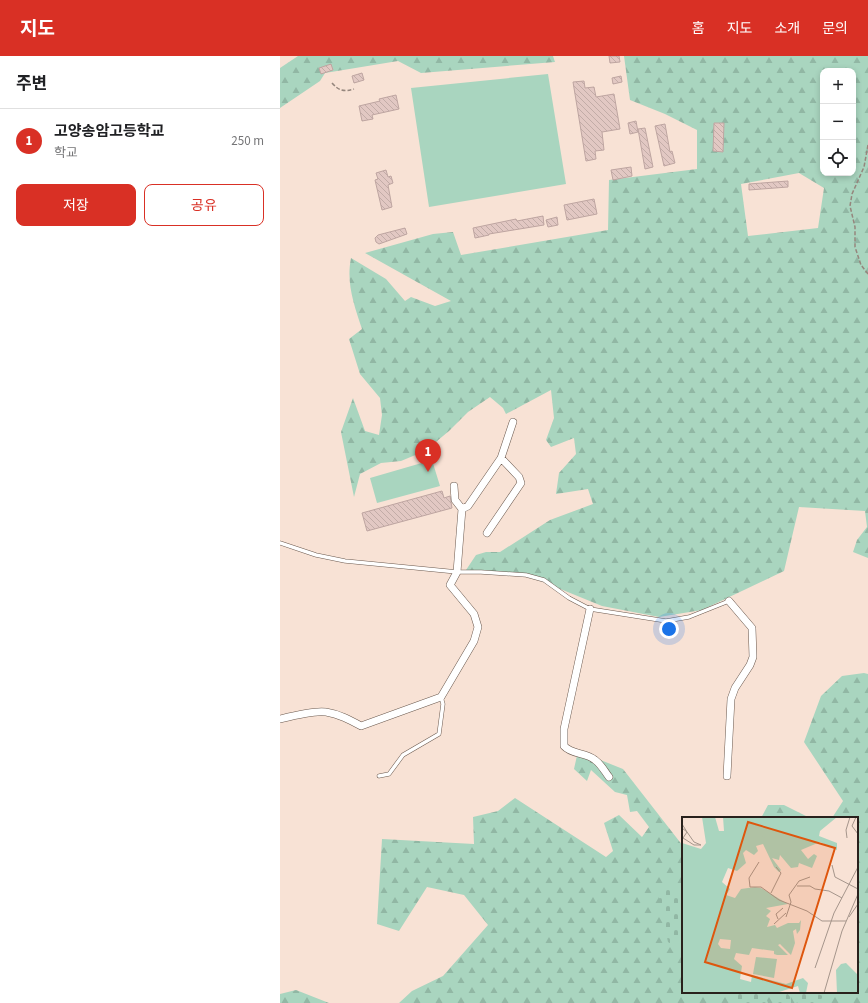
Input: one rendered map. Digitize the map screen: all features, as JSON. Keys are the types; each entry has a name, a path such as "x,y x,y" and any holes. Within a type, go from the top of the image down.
{"street":[{"path":"462,510 468,506 501,458 512,422"},
{"path":"487,533 521,483 519,477 501,458"},
{"path":"280,719 296,715 325,712 346,718 361,726 441,697 474,641 478,627 474,614 450,585 456,572 462,510 455,500 454,486"},
{"path":"727,776 731,699 735,688 750,665 753,657 752,628 729,601"},
{"path":"590,609 564,729 564,746 567,750 595,759 609,777"}],"lane":[{"path":"280,543 316,555 334,559 456,572 481,572 526,576 544,580 569,598 590,609 666,621 689,617 729,601"},
{"path":"379,776 389,774 403,755 439,734 443,704 441,697"}],"path":[{"path":"332,83 342,91 354,89"},
{"path":"868,145 864,167 852,194 850,206 855,227 855,247 861,265 868,274"}],"green space":[{"path":"298,56 553,56 555,62 421,73 398,61 325,73 320,81 280,108 280,68"},
{"path":"624,56 868,56 868,558 853,552 857,540 867,527 865,511 799,507 784,571 702,610 659,617 602,606 526,575 466,570 476,555 486,552 500,552 550,520 593,504 588,489 556,494 559,473 576,454 574,438 551,447 546,440 554,418 551,390 506,414 503,408 490,397 468,412 449,431 425,451 401,461 381,463 360,474 354,497 341,432 353,398 365,431 379,435 382,415 380,398 360,374 349,339 362,329 350,285 349,276 351,258 386,279 405,301 411,297 435,306 451,301 365,253 433,234 453,232 461,255 608,230 609,180 697,169 697,130 665,114 630,100","holes":["799,173 824,188 818,228 748,236 741,184"]},
{"path":"548,74 566,184 429,207 411,88"},
{"path":"432,460 440,486 377,503 370,478"},
{"path":"864,673 868,674 868,1003 399,1003 412,991 443,976 488,925 464,895 427,887 399,931 377,924 382,839 474,844 473,817 498,811 515,798 606,857 613,851 604,823 619,815 642,837 649,827 637,811 630,812 627,795 615,792 591,770 587,781 574,769 578,751 623,769 682,845 682,993 858,993 858,817 833,817 843,801 804,742 821,696 842,676"},
{"path":"768,805 784,805 808,817 762,817"},
{"path":"669,885 673,887 682,895 682,944 673,945 668,942 659,899 660,890 664,886"},
{"path":"296,990 329,1003 280,1003 280,994"},
{"path":"729,993 764,993 768,1003 736,1003"},
{"path":"787,993 791,998 791,1003 776,1003"},
{"path":"792,993 815,993 823,996 819,1003 797,1003"}],"building":[{"path":"609,56 619,56 620,62 610,63"},
{"path":"331,64 333,70 321,74 319,68"},
{"path":"362,73 364,80 354,83 352,76"},
{"path":"621,76 622,82 613,84 612,78"},
{"path":"584,81 585,88 594,87 596,97 614,94 620,129 602,132 604,150 595,151 596,159 586,161 573,82"},
{"path":"396,95 399,109 372,115 373,119 362,121 359,106"},
{"path":"636,121 638,132 630,134 628,123"},
{"path":"714,123 724,123 723,152 713,151"},
{"path":"665,124 670,152 672,151 675,163 664,166 655,126"},
{"path":"645,128 653,167 645,169 638,129"},
{"path":"631,167 632,176 613,180 611,170"},
{"path":"386,170 388,177 391,176 393,183 388,185 392,207 382,210 375,180 378,179 376,173"},
{"path":"788,181 788,187 749,190 749,184"},
{"path":"594,199 597,214 567,220 564,205"},
{"path":"543,216 544,225 489,234 475,238 473,228 516,219 517,221"},
{"path":"557,217 558,225 548,227 546,220"},
{"path":"405,228 407,234 379,244 376,242 375,238 378,235"},
{"path":"442,491 444,498 450,496 452,508 367,531 362,513"}],"place":[{"name":"고양송암고등학교","path":"428,472"}]}
